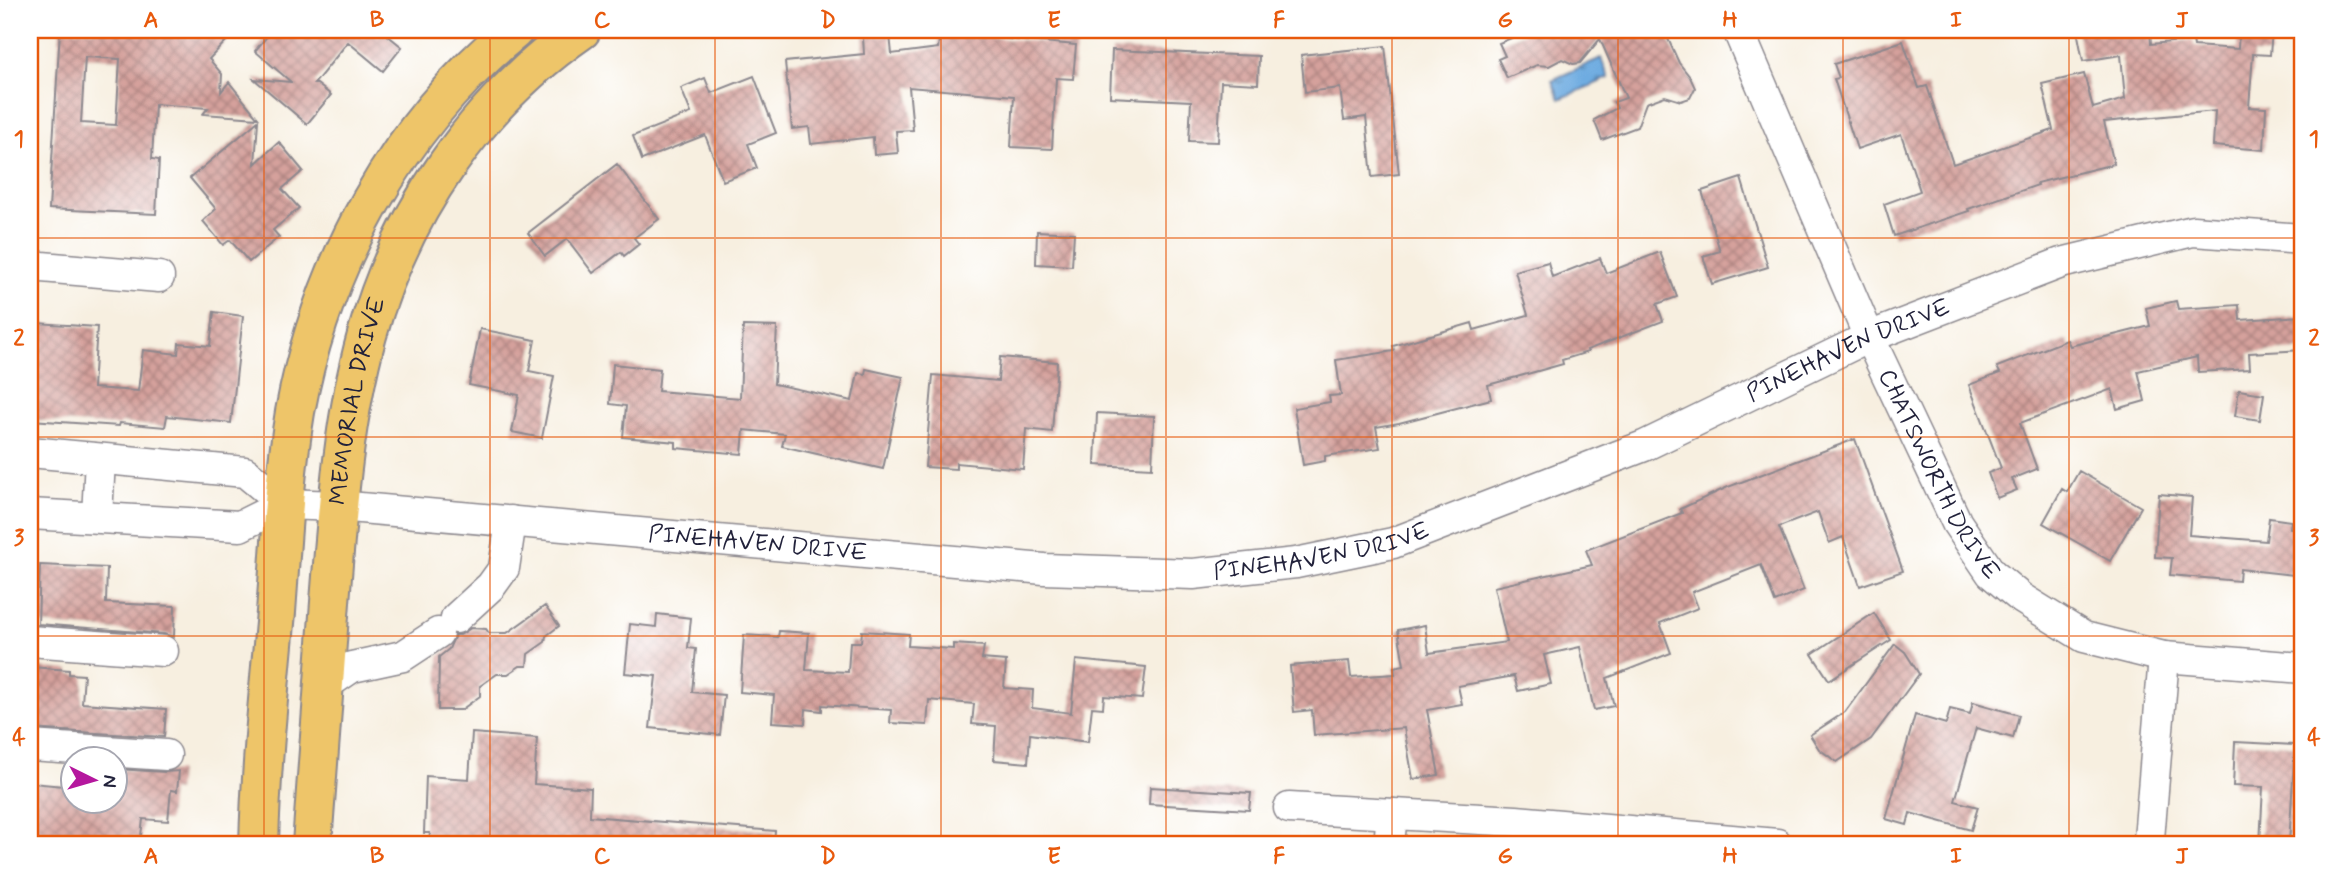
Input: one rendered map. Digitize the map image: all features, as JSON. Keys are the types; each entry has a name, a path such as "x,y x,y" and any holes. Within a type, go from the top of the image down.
{"main road":[{"name":"MEMORIAL DRIVE","path":"259,844 284,504 295,412 310,346 328,289 359,219 394,163 443,99 514,30"},
{"name":"MEMORIAL DRIVE","path":"312,844 338,506 351,408 367,335 386,279 411,221 454,155 498,100 547,54 581,30"}],"street":[{"name":"CHATSWORTH DRIVE","path":"1738,30 1869,337 1957,523 1991,573 2021,598 2084,637 2165,657 2303,668"},
{"name":"PINEHAVEN DRIVE","path":"284,504 338,506 1044,569 1194,574 1296,563 1394,542 1644,446 1869,337 2061,263 2193,231 2303,239"},
{"path":"30,266 159,277"},
{"path":"30,452 245,472 284,504 240,526 30,514"},
{"path":"97,516 100,460"},
{"path":"324,686 352,667 403,656 447,626 491,586 504,568 511,521"},
{"path":"30,641 163,651"},
{"path":"2149,839 2165,657"},
{"path":"30,746 166,755"},
{"path":"1289,808 1392,814 1630,837 1763,844"},
{"path":"1389,844 1392,814"}],"water":[{"path":"1601,58 1609,78 1560,99 1552,80"}],"building":[{"path":"60,30 146,30 146,34 228,39 209,59 222,74 221,92 229,82 258,118 203,114 208,108 155,104 152,159 159,160 156,214 49,209","holes":["85,57 120,59 116,125 81,123"]},
{"path":"272,30 381,30 402,47 383,71 348,42 314,84 331,95 307,124 254,79 291,82 255,51"},
{"path":"1531,30 1664,30 1679,63 1695,88 1690,98 1681,101 1665,96 1646,103 1637,127 1602,140 1594,120 1617,108 1614,102 1626,98 1600,39 1580,63 1573,64 1562,59 1549,66 1537,65 1507,78 1498,59 1505,56 1499,43"},
{"path":"2077,30 2150,30 2151,44 2193,40 2194,46 2238,49 2239,30 2272,30 2270,55 2253,54 2249,107 2266,108 2264,150 2213,146 2215,111 2104,122 2114,164 2037,183 2038,185 1968,209 1969,211 1894,236 1884,204 1920,191 1901,134 1857,149 1834,79 1839,78 1834,64 1903,41 1919,88 1927,86 1953,164 2053,130 2042,84 2084,74 2093,108 2125,99 2121,55 2083,61"},
{"path":"940,33 1076,45 1073,79 1056,78 1052,149 1011,147 1014,96 909,87 913,130 896,131 898,153 874,155 873,137 811,144 809,127 792,129 785,62 864,54 863,37 890,35 892,54 938,48"},
{"path":"1385,46 1399,174 1372,177 1366,117 1344,120 1340,88 1305,92 1301,55"},
{"path":"1112,50 1259,56 1258,84 1221,82 1218,142 1189,141 1191,101 1110,97"},
{"path":"754,76 776,133 748,144 757,168 723,181 705,135 642,160 633,136 691,113 681,88 705,78 711,93"},
{"path":"258,121 255,164 279,142 303,171 282,189 299,208 273,230 279,237 249,262 230,240 223,245 203,221 216,209 190,178"},
{"path":"617,164 659,219 634,238 639,244 624,256 621,252 593,273 567,239 545,256 528,233"},
{"path":"1741,178 1768,267 1712,284 1703,256 1720,251 1702,191"},
{"path":"1037,231 1074,233 1072,266 1036,264"},
{"path":"1660,252 1677,297 1657,304 1663,321 1562,360 1563,364 1488,385 1491,399 1376,427 1380,448 1325,456 1325,461 1303,465 1294,408 1330,402 1329,396 1341,395 1336,360 1394,351 1393,346 1472,323 1474,330 1528,315 1515,271 1548,262 1552,277 1600,258 1606,273"},
{"path":"2176,301 2178,309 2239,305 2240,320 2303,316 2303,350 2249,353 2250,369 2198,372 2197,357 2138,371 2145,401 2117,409 2112,389 2020,423 2037,469 2012,479 2017,490 1997,498 1988,473 2001,468 1969,385 2000,373 1997,367 2067,340 2070,346 2150,326 2146,308"},
{"path":"214,312 243,316 231,423 167,416 165,427 31,420 37,323 97,327 93,388 138,391 143,350 178,354 179,343 210,346"},
{"path":"743,326 777,327 774,384 852,401 858,373 865,374 866,369 903,377 883,469 782,446 785,434 744,430 742,454 676,448 676,442 623,437 626,406 610,404 613,364 660,369 658,391 740,398"},
{"path":"480,329 535,340 529,371 554,376 542,438 512,432 519,395 469,385"},
{"path":"1000,357 1057,362 1052,432 1026,429 1023,469 956,463 956,469 925,467 933,375 998,381"},
{"path":"2239,390 2264,394 2260,420 2235,416"},
{"path":"1097,413 1154,416 1152,468 1095,465"},
{"path":"1855,439 1903,571 1860,586 1843,537 1829,543 1818,512 1779,527 1804,590 1775,602 1761,565 1692,592 1698,608 1660,623 1671,653 1607,678 1614,706 1594,710 1580,647 1544,655 1551,684 1518,691 1514,676 1458,686 1462,704 1427,710 1439,775 1413,779 1404,728 1314,735 1312,710 1294,712 1290,666 1349,661 1351,677 1395,674 1394,667 1404,665 1398,630 1425,625 1429,653 1507,642 1494,587 1592,565 1586,550 1682,513 1680,509 1728,487"},
{"path":"2079,471 2141,507 2110,561 2043,523 2062,489 2067,492"},
{"path":"2159,494 2192,497 2189,535 2266,541 2269,518 2291,521 2290,528 2303,530 2303,576 2240,569 2239,581 2170,575 2172,558 2155,557"},
{"path":"40,565 107,568 106,603 175,606 174,637 38,624"},
{"path":"545,606 559,626 546,636 545,642 528,654 527,666 520,666 508,674 497,674 480,686 480,696 461,710 438,710 439,657 449,649 455,635 471,628 486,629 489,633 507,633"},
{"path":"1874,613 1891,640 1829,680 1812,654"},
{"path":"657,614 691,618 688,648 696,649 692,692 724,695 720,735 650,728 656,676 625,673 630,624 656,627"},
{"path":"779,631 809,633 806,670 848,672 850,642 861,642 862,631 909,634 908,646 953,649 953,644 984,646 982,659 1006,661 1004,688 1033,690 1032,708 1071,713 1076,660 1146,667 1142,699 1104,696 1103,708 1092,707 1088,742 1030,734 1028,763 994,760 996,726 972,724 974,704 929,700 927,725 890,723 891,710 822,705 822,711 806,709 805,724 772,722 774,695 740,692 744,635 778,637"},
{"path":"1895,644 1905,652 1919,674 1871,739 1837,762 1819,749 1810,735 1845,712"},
{"path":"31,667 69,670 69,674 84,675 82,703 166,709 164,737 30,729"},
{"path":"1973,702 2019,715 2013,738 1976,728 1955,801 1978,807 1971,830 1910,813 1907,825 1886,819 1915,715 1946,724 1950,709 1970,714"},
{"path":"472,733 537,738 534,784 591,788 590,816 775,831 774,844 429,844 430,833 424,833 426,776 469,779"},
{"path":"2235,742 2295,745 2289,844 2260,844 2263,787 2233,786"},
{"path":"130,770 179,771 177,791 171,790 168,821 143,819 140,844 30,844 32,783 60,786 60,814 130,814"},
{"path":"1150,787 1251,793 1249,810 1149,804"}]}
